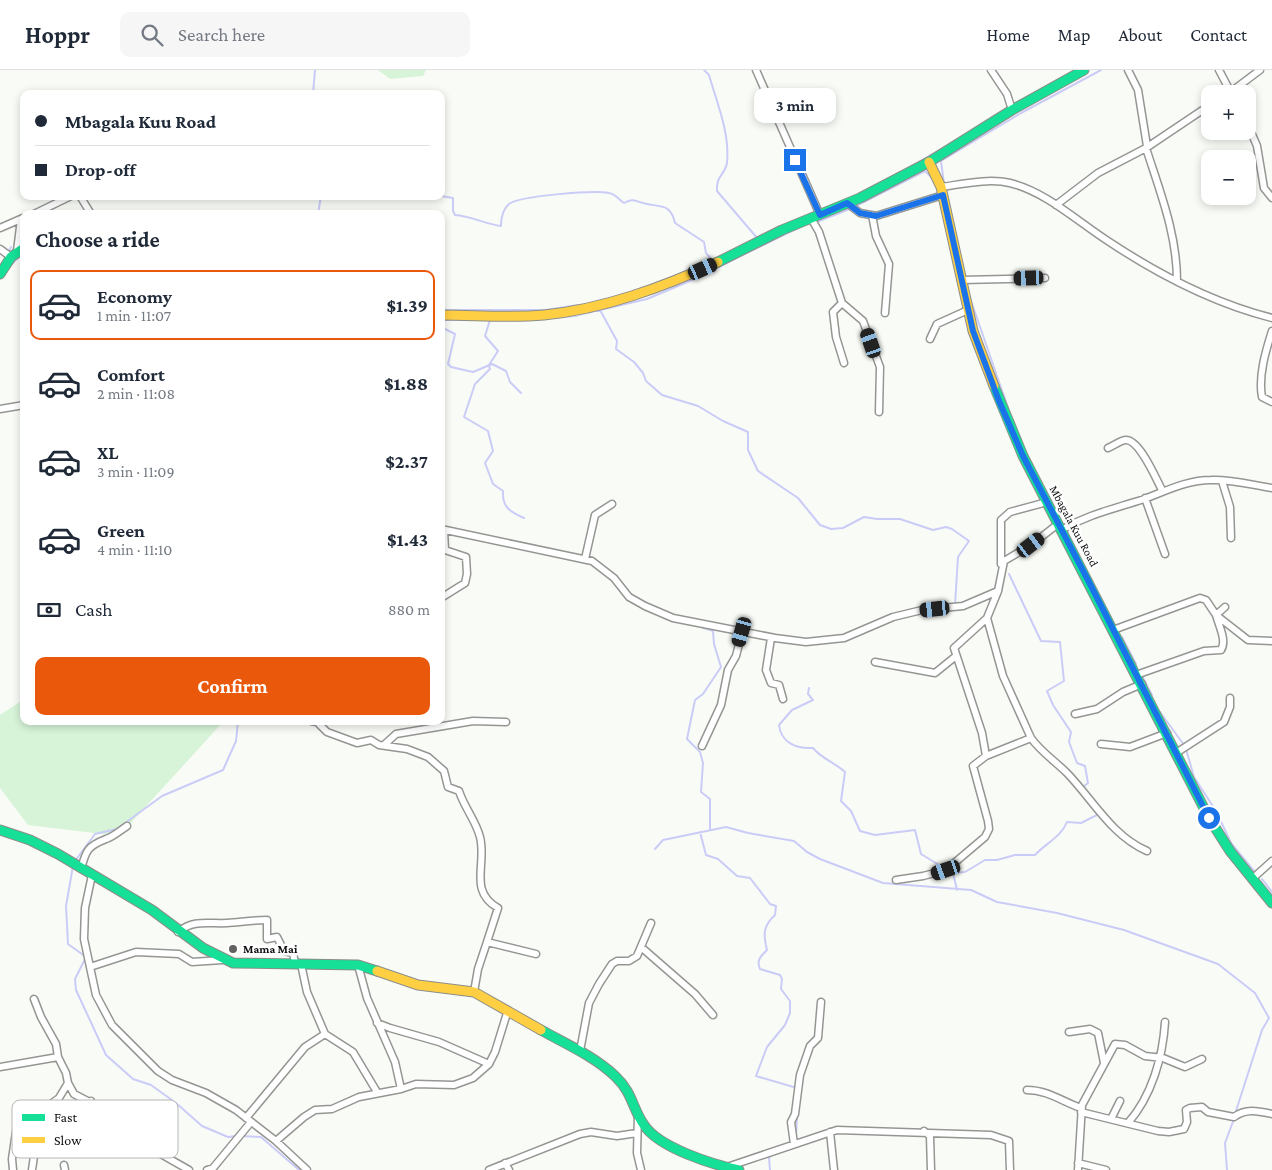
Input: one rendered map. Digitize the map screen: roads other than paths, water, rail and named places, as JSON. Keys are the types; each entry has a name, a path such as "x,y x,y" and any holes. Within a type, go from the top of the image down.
{"street":[{"path":"756,70 815,217 842,302 863,321 880,367 879,412"},
{"path":"991,70 1003,88 1012,110"},
{"path":"445,315 542,315 607,304 663,287 847,203 929,162 1012,110 1084,70"},
{"path":"1128,70 1138,90 1147,147 1171,225 1177,264 1177,281"},
{"path":"1219,70 1226,85"},
{"path":"1240,85 1260,70"},
{"path":"1056,205 1098,173 1147,147 1201,111"},
{"path":"1254,140 1264,188 1272,198"},
{"name":"Mbagala Kuu Road","path":"929,162 942,191 975,339 1023,456 1142,684 1209,818 1230,851 1272,903"},
{"path":"847,203 860,213 872,215 887,213 942,191 1006,182 1056,205 1127,254 1177,281 1226,304 1272,318"},
{"path":"42,210 63,200"},
{"path":"872,215 876,236 889,264 885,313"},
{"path":"0,228 20,219"},
{"path":"0,274 17,252 20,235"},
{"path":"0,249 17,252"},
{"path":"961,280 1045,278"},
{"path":"842,302 833,312 836,337 844,363"},
{"path":"930,339 937,324 968,310"},
{"path":"1272,331 1268,343 1261,388 1262,396 1272,402"},
{"path":"0,408 20,406"},
{"path":"1108,448 1126,440 1129,441 1142,452 1162,490"},
{"path":"1002,564 1059,527 1086,516 1145,498 1162,490 1200,480 1272,488"},
{"path":"1222,481 1230,506 1231,538"},
{"path":"1145,498 1165,554"},
{"path":"986,756 982,733 956,656 955,645 987,618 998,591 1002,564 1000,521 1010,512 1047,502"},
{"path":"585,559 595,515 612,504"},
{"path":"445,530 585,559 600,565 614,578 629,597 673,618 771,638 806,642 844,638 893,617 922,610 963,606 998,591"},
{"path":"445,550 466,557 467,574 465,583 445,596"},
{"path":"1113,630 1200,598 1206,600 1216,615 1224,649 1204,651 1136,675"},
{"path":"1216,615 1225,607"},
{"path":"1216,615 1251,641 1272,641"},
{"path":"987,618 1003,676 1032,738 1069,776 1100,815 1135,846 1147,851"},
{"path":"702,746 721,705 728,670 736,656 742,632"},
{"path":"771,638 767,675 771,683 779,685 784,699"},
{"path":"875,662 935,673 956,656"},
{"path":"1075,714 1098,709 1122,692 1142,684"},
{"path":"1176,752 1224,722 1230,707 1230,698"},
{"path":"384,745 396,734 473,721 506,722"},
{"path":"321,725 328,732 343,738 360,743 371,740 384,745 408,749 428,757 444,771 448,787 459,791 462,802 480,836 481,890 486,901 498,908 478,969 474,992"},
{"path":"1101,744 1130,747 1167,733"},
{"path":"896,880 946,870 985,837 989,829 988,821 973,767 977,761 986,756 1032,738"},
{"path":"76,866 88,849 96,842 106,839 127,826"},
{"path":"0,830 29,839 92,875 157,914 178,932 222,960 233,964 298,963 358,965 418,985 474,992 580,1051 616,1076 632,1097 644,1126 662,1140 690,1156 740,1170"},
{"path":"1252,879 1272,861"},
{"path":"92,875 83,924 84,939 96,995 112,1025 158,1071 172,1080 216,1098 276,1141 307,1170"},
{"path":"178,932 187,925 198,922 226,923 267,920 267,939 277,937 284,951 293,953 325,1034 353,1052 377,1092"},
{"path":"580,1051 589,1002 612,964 633,960 651,923"},
{"path":"487,942 497,946 536,954"},
{"path":"640,947 695,994 713,1015"},
{"path":"90,967 136,952 180,955 192,962 222,960"},
{"path":"358,965 366,998 395,1062 401,1089"},
{"path":"34,999 41,1017 56,1044 58,1057 68,1083 74,1094 87,1100"},
{"path":"794,1144 791,1122 795,1114 800,1075 810,1046 818,1038 821,1002"},
{"path":"276,1141 304,1116 315,1110 332,1109 358,1097 401,1089 416,1084 454,1085 472,1078 488,1064 496,1052 508,1010"},
{"path":"377,1022 390,1028 439,1042 488,1064"},
{"path":"1128,1123 1136,1114 1149,1088 1164,1042 1165,1022"},
{"path":"1069,1032 1090,1029 1098,1033 1104,1063"},
{"path":"207,1170 213,1168 305,1048 325,1034"},
{"path":"1106,1170 1078,1167 1081,1110 1116,1043 1125,1045 1145,1056 1158,1058 1185,1067 1202,1059"},
{"path":"0,1068 58,1057"},
{"path":"56,1100 68,1083"},
{"path":"1028,1090 1051,1094 1081,1110 1158,1131 1184,1129 1187,1122 1186,1110 1195,1107 1230,1116 1249,1110 1272,1114"},
{"path":"1111,1119 1120,1101"},
{"path":"638,1111 637,1153 641,1170"},
{"path":"725,1167 830,1132 845,1130 998,1135 1009,1141 1010,1170"},
{"path":"489,1170 580,1134 591,1132 617,1136 637,1133"},
{"path":"830,1132 834,1170"},
{"path":"924,1132 930,1136 931,1170"},
{"path":"167,1158 187,1170"},
{"path":"506,1163 509,1170"}],"waterway":[{"path":"313,90 315,70"},
{"path":"704,70 709,75 727,141 727,163 719,178 717,191 758,239"},
{"path":"944,184 941,161 1021,113 1101,70"},
{"path":"905,170 950,144"},
{"path":"856,206 925,171 932,178"},
{"path":"445,197 453,198 453,211 455,215 501,226 505,209 509,204 516,201 557,194 609,193 624,203 634,200 664,207 673,216 675,223 704,242 706,253 712,260"},
{"path":"319,210 320,200"},
{"path":"817,222 852,208"},
{"path":"445,320 541,319 574,316 647,299 690,281 800,227"},
{"path":"8,253 11,247"},
{"path":"9,267 18,258"},
{"path":"648,287 697,267"},
{"path":"970,298 1015,428"},
{"path":"445,310 546,310 578,305"},
{"path":"600,310 617,341 616,349 634,362 643,373 646,381 662,395 698,406 723,421 748,432 748,450 758,471 798,498 820,525 831,529 843,528 864,517 900,519 933,530 946,527 969,541 958,557 955,605"},
{"path":"490,320 485,336 498,351 489,365 490,369 475,384 464,417 488,431 493,451 485,463 493,484 503,491 504,501 508,508 524,518"},
{"path":"445,329 455,334 448,364 451,367 473,372 492,364 506,371 510,382 521,393"},
{"path":"973,344 978,355"},
{"path":"1009,574 1041,641 1060,642 1064,681 1047,691 1053,705 1071,732 1069,742 1077,763 1085,766 1088,783 1083,787"},
{"path":"701,627 713,631 714,644 721,667 703,694 695,700 687,739 700,752 703,763 701,792 710,799 710,829"},
{"path":"1122,637 1136,664"},
{"path":"1141,674 1152,695"},
{"path":"809,688 808,694 813,700 792,710 779,725 783,736 791,744 813,748 845,772 841,801 851,811 860,831 875,835 915,830 921,854 944,868"},
{"path":"1160,712 1184,745"},
{"path":"75,861 95,834 117,829 162,796 223,770 236,741 238,725"},
{"path":"1186,749 1194,777 1216,811 1231,843 1254,871"},
{"path":"953,873 965,872 985,860 997,860 1015,855 1035,855 1057,836 1067,822 1081,823 1099,814"},
{"path":"655,849 663,840 726,827 794,841 807,852 820,859 883,883 971,890 997,902 1057,913 1124,930 1218,964 1255,993 1269,1018 1262,1030 1235,1114"},
{"path":"700,832 706,855 718,859 737,876 750,878 770,904 776,906 775,915 766,927 765,939 767,950 760,958 759,966 760,969 780,975 782,979 781,989 790,1001 790,1013 785,1025 767,1047 756,1076 797,1088"},
{"path":"73,866 66,906 68,944 86,957 75,979 76,990 106,1055 133,1079 151,1085 172,1100"},
{"path":"948,870 953,873 957,890"},
{"path":"1262,879 1272,892"},
{"path":"178,1105 202,1126 228,1137 236,1136"},
{"path":"796,1135 797,1117"},
{"path":"1227,1170 1225,1143 1234,1119"},
{"path":"241,1136 261,1137 299,1170"},
{"path":"770,1170 769,1158 772,1154"}],"place":[{"name":"Mama Mai","path":"233,949"}]}
